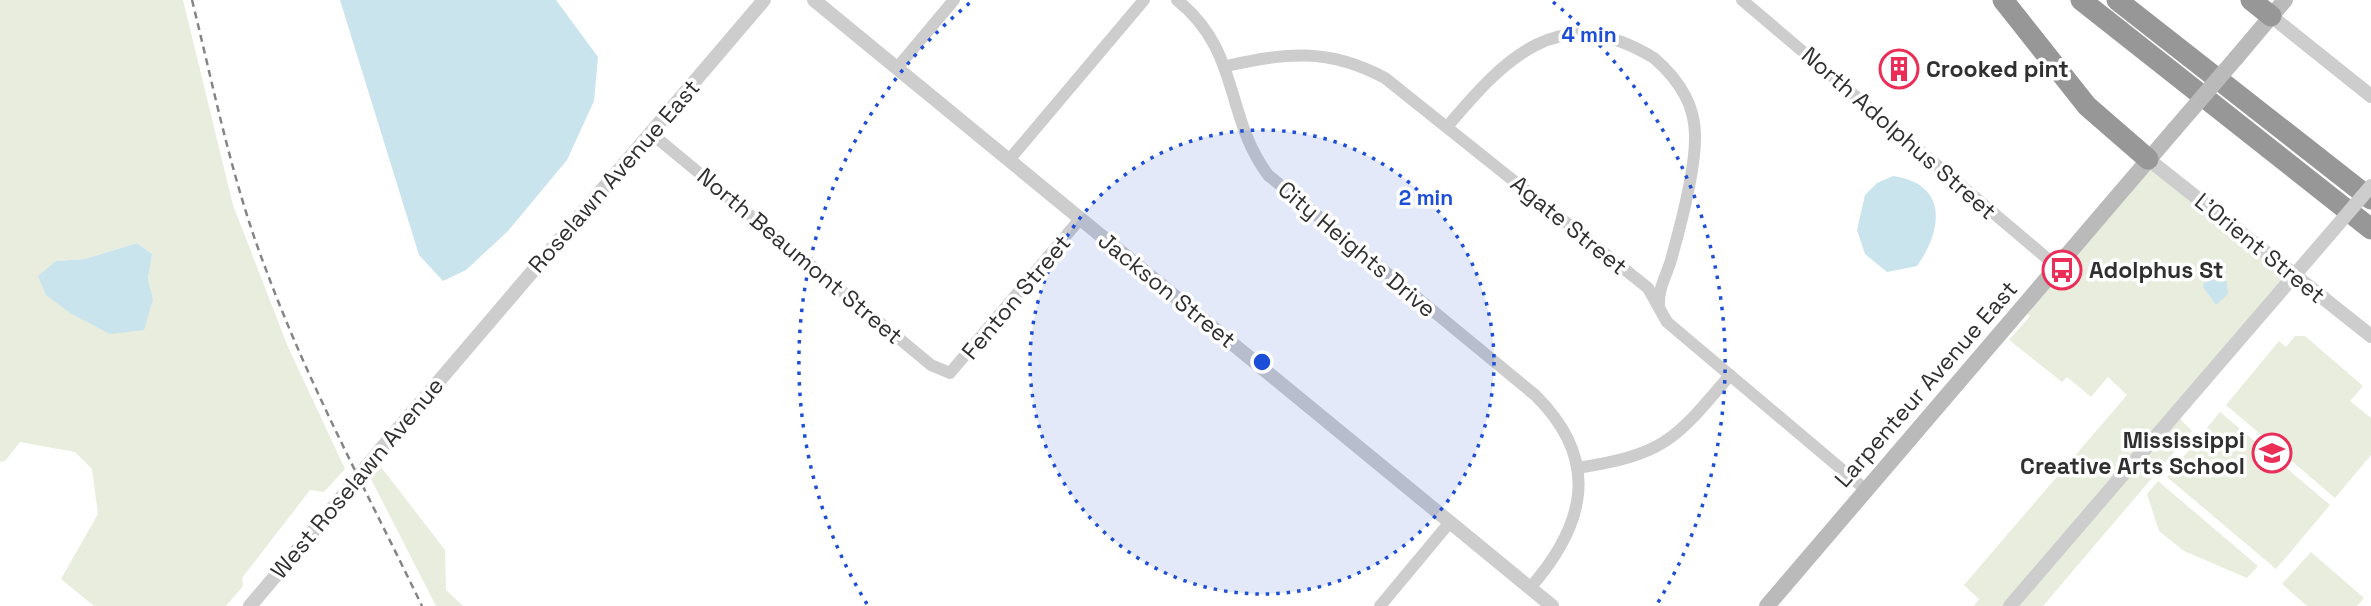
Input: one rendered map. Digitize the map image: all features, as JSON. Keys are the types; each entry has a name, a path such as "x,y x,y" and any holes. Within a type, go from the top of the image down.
{"highway":[{"path":"2003,0 2087,106 2148,159"},
{"path":"2081,0 2371,229"},
{"path":"2117,0 2371,199"},
{"path":"2251,0 2278,8"}],"main road":[{"name":"Larpenteur Avenue East","path":"1767,606 2278,8"}],"street":[{"name":"Roselawn Avenue East","path":"463,351 652,134 764,0"},
{"name":"Jackson Street","path":"814,0 1552,606"},
{"path":"897,68 954,0"},
{"path":"1009,160 1144,0"},
{"name":"City Heights Drive","path":"1177,0 1211,35 1226,66 1249,145 1268,175 1535,395 1559,422 1577,468"},
{"name":"North Adolphus Street","path":"1742,0 2056,266"},
{"path":"2278,8 2371,96"},
{"path":"1447,127 1508,56 1547,32 1574,26 1602,29 1632,41 1661,64 1681,86 1689,102 1695,133 1690,173 1671,261 1659,289 1659,306"},
{"name":"Agate Street","path":"1226,66 1297,54 1349,62 1385,78 1648,288 1667,323 1865,489"},
{"name":"North Beaumont Street","path":"652,134 931,365 950,373"},
{"name":"L'Orient Street","path":"2148,159 2371,336"},
{"path":"2010,606 2371,186"},
{"name":"Fenton Street","path":"950,373 1080,219"},
{"name":"West Roselawn Avenue","path":"250,606 463,351"},
{"path":"1530,588 1555,558 1568,536 1577,504 1577,468 1633,458 1665,444 1690,422 1730,375"},
{"path":"1380,606 1450,522"}],"shaded area":[{"path":"0,0 183,0 233,205 288,347 345,469 324,492 310,490 242,578 243,586 226,606 94,606 61,579 98,514 92,469 75,452 20,442 5,461 0,462","holes":["137,243 152,254 148,279 153,299 56,261 85,259"]},
{"path":"2148,159 2294,276 2176,415 2192,431 2043,606 1974,606 1979,599 1964,585 2127,395 2108,377 2091,397 2067,377 2062,382 2009,340 2030,316 2021,308"},
{"path":"2295,336 2305,336 2363,386 2350,401 2371,418 2371,455 2335,498 2226,405 2279,341 2286,347"},
{"path":"2220,412 2330,505 2276,569 2167,477"},
{"path":"381,467 445,550 446,590 463,606 436,606 371,479"},
{"path":"2158,481 2258,566 2247,578 2184,551 2159,531 2147,494"},
{"path":"2311,552 2364,598 2357,606 2307,606 2282,584"}],"water":[{"path":"340,0 556,0 598,57 594,101 567,160 508,231 466,270 443,281 419,255"},
{"path":"1893,176 1924,188 1932,198 1935,223 1926,252 1917,266 1887,272 1865,254 1857,230 1865,195 1877,183"},
{"path":"137,243 152,254 148,279 153,299 144,330 110,334 70,313 46,295 38,276 56,261 85,259"},
{"path":"2216,272 2227,282 2228,294 2216,305 2203,287 2206,276"}],"railway":[{"path":"192,0 233,168 265,267 319,396 422,606"}],"place":[{"name":"Crooked pint","path":"1899,69"},
{"name":"Adolphus St","path":"2062,270"},
{"name":"Mississippi Creative Arts School","path":"2272,453"}]}
